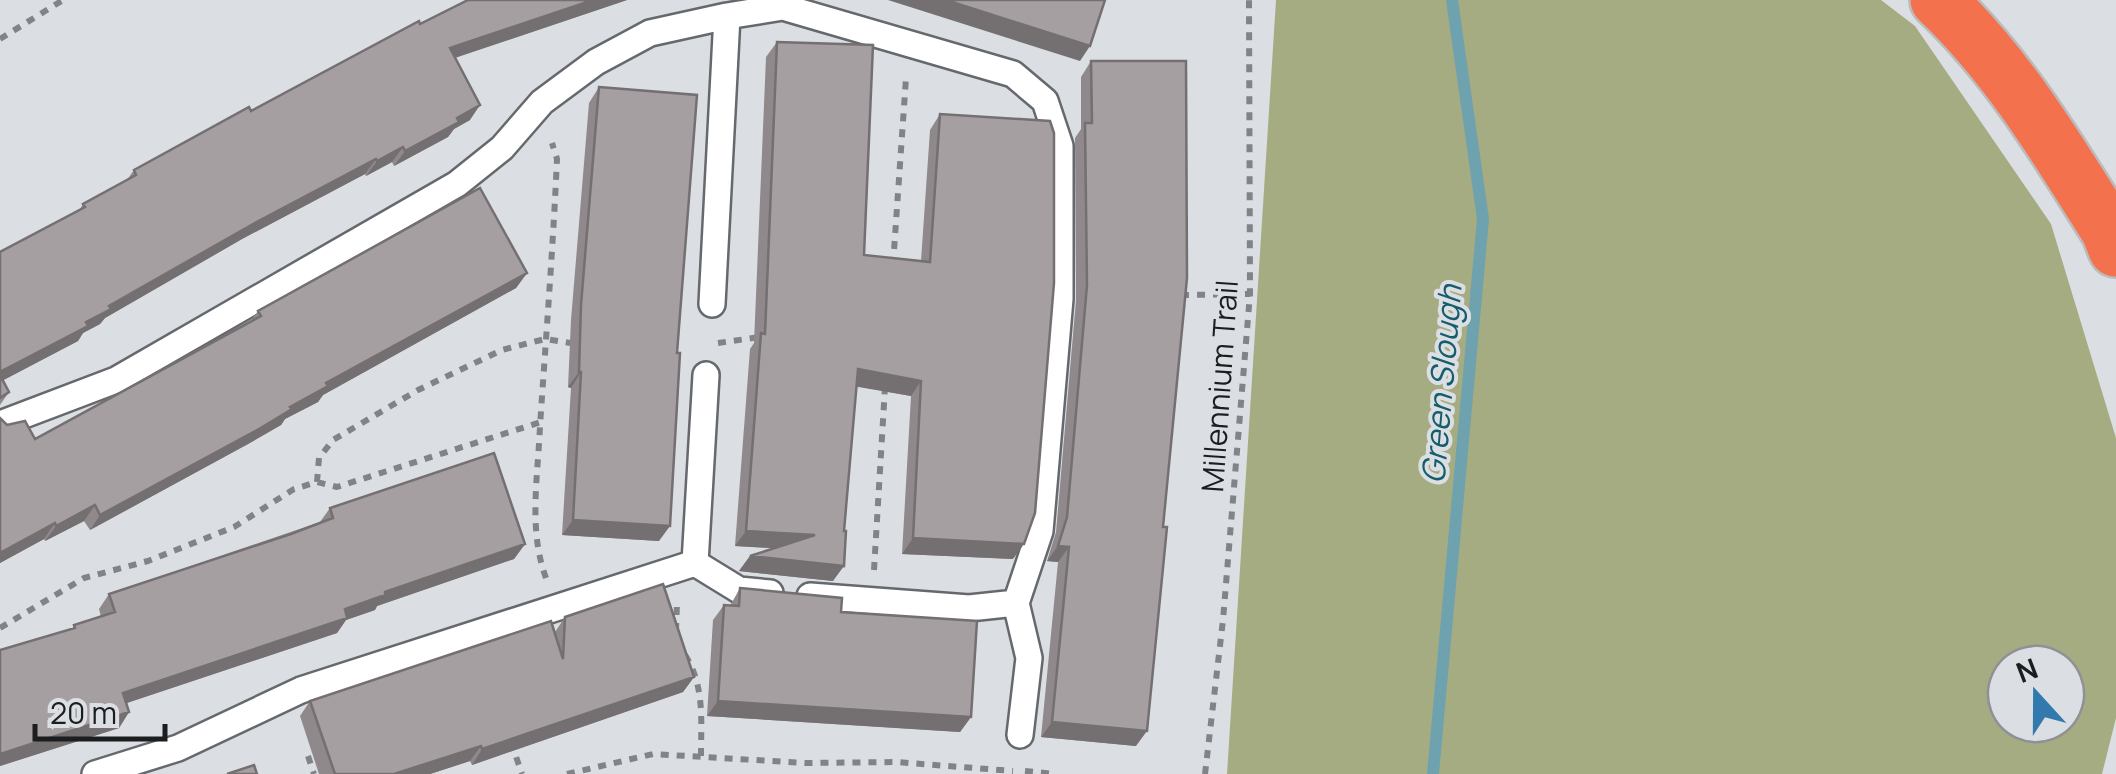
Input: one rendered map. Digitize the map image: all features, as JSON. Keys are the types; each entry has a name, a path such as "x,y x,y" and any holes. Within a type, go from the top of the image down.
{"highway":[{"path":"1938,0 2013,84 2100,216 2116,249"}],"lane":[{"path":"0,424 116,380 457,184 502,148 542,102 596,62 650,33 783,7 918,44 1013,74 1045,101 1060,146 1060,299 1040,531 1016,603 1029,658 1020,735"},
{"path":"712,304 728,16"},
{"path":"687,565 706,375"},
{"path":"95,774 178,748 301,690 687,565 739,590 969,608 1016,603"}],"path":[{"path":"0,39 63,0"},
{"name":"Millennium Trail","path":"1205,774 1223,620 1250,294 1249,0"},
{"path":"893,273 905,83 918,44"},
{"path":"542,102 557,159 534,526 542,570 556,607"},
{"path":"1169,295 1250,294"},
{"path":"714,343 765,336"},
{"path":"317,482 319,458 332,440 418,390 502,350 545,339 592,347"},
{"path":"872,601 887,368"},
{"path":"0,628 84,578 148,561 234,527 294,489 317,482 337,487 541,422"},
{"path":"687,565 675,640 692,666 701,696 700,756"},
{"path":"510,739 522,774"},
{"path":"567,774 612,770 654,754 806,764 896,762 1056,774"},
{"path":"308,756 314,774"}],"green space":[{"path":"1276,0 1881,0 1915,26 2051,224 2116,438 2116,718 2102,774 1227,774"}],"building":[{"path":"468,0 593,0 450,48 480,105 457,118 459,122 405,151 403,147 376,159 253,224 109,306 111,309 86,322 88,326 0,372 0,252 85,207 83,204 136,175 134,170 249,107 251,111 419,21 420,24"},
{"path":"946,0 1105,0 1090,46"},
{"path":"777,42 873,45 864,255 930,262 940,114 1050,121 1054,133 1054,283 1035,513 1024,544 913,538 921,381 858,369 844,566 750,556 815,535 746,531 761,333 765,334"},
{"path":"1091,61 1186,61 1187,278 1147,731 1052,722 1069,547 1058,546 1067,517 1087,285 1085,123 1092,123"},
{"path":"599,87 697,95 677,353 670,526 573,520 581,305"},
{"path":"480,188 527,273 326,383 328,386 259,429 100,515 95,505 0,553 0,418 7,425 25,421 35,439 261,316 258,311"},
{"path":"0,375 9,392 0,398"},
{"path":"494,453 525,544 385,592 345,609 347,618 123,693 129,712 0,754 0,650 115,612 109,594 291,534 333,518 330,508"},
{"path":"663,584 694,677 482,749 481,746 394,774 335,774 310,701 551,621 563,659 565,617"},
{"path":"740,588 842,598 841,612 977,621 971,717 718,701 724,605 739,606"},
{"path":"254,765 257,774 227,774"}],"waterway":[{"name":"Green Slough","path":"1433,774 1483,219 1452,0"}]}
